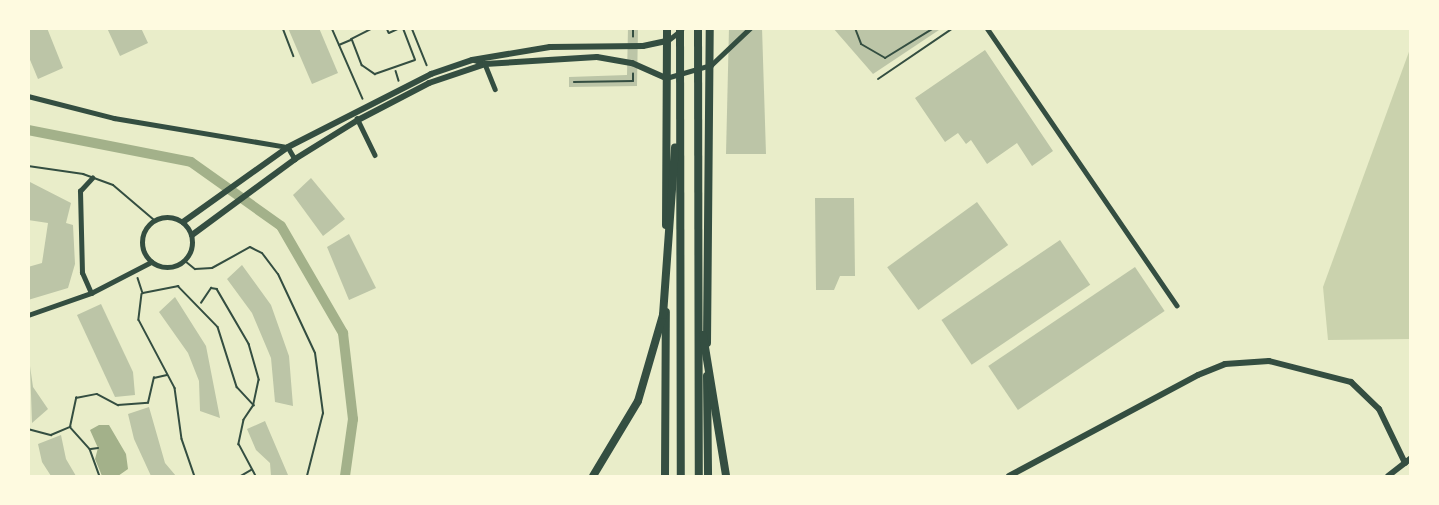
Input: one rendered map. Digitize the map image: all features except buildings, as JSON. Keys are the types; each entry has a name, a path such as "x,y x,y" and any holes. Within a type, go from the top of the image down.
{"highway":[{"path":"665,477 667,28"},
{"path":"681,28 681,477"},
{"path":"698,28 699,477"},
{"path":"708,477 710,28"},
{"path":"593,477 638,401 663,315 680,81"},
{"path":"698,302 726,477"}],"main road":[{"path":"183,222 249,172 288,147 431,74 472,60 550,47 643,46 667,41"},
{"path":"192,235 295,159 358,120 429,83 485,64 597,57 632,63 666,78"},
{"path":"1009,477 1189,379 1225,364 1269,361 1351,382 1379,409 1408,461 1388,477"}],"street":[{"path":"667,41 681,28"},
{"path":"666,78 711,65 750,28"},
{"path":"987,28 1177,305"},
{"path":"472,60 485,64 495,89"},
{"path":"28,96 114,118 288,147 295,159"},
{"path":"354,112 375,155"},
{"path":"91,293 82,273 80,191 92,178"},
{"path":"171,217 183,222 192,235 185,261 165,267 151,262 142,240 154,220 171,217"},
{"path":"28,315 91,293 136,272 151,262"}],"lane":[{"path":"855,28 861,44 885,58 934,28"},
{"path":"878,79 953,28"},
{"path":"28,166 92,178 113,185 154,220"},
{"path":"185,261 195,269 212,268 250,247 262,253 278,274 315,353 323,413 308,477"}],"path":[{"path":"283,28 294,56"},
{"path":"332,28 366,106"},
{"path":"339,45 374,28"},
{"path":"352,39 362,65 375,74 396,70 415,60 402,28 389,33 387,28"},
{"path":"412,28 431,74"},
{"path":"396,70 402,87"},
{"path":"574,82 603,81"},
{"path":"136,272 143,293 139,320 168,375 195,477"},
{"path":"143,293 178,286 200,304 218,327 237,387 254,405"},
{"path":"200,304 211,288 229,304 249,344 259,381 254,405 243,420 239,444 256,477"},
{"path":"70,427 76,398 97,394 118,405 148,403 154,378 168,375"},
{"path":"28,429 51,435 70,427"},
{"path":"70,427 90,449 100,477"},
{"path":"90,449 98,448"},
{"path":"241,477 251,469"}],"shaded area":[{"path":"1410,49 1410,339 1328,340 1323,287"},
{"path":"99,425 109,425 126,454 128,469 118,476 102,476 95,459 98,448 90,430"}],"waterway":[{"path":"28,130 191,162 281,226 343,333 353,419 345,476"}]}
